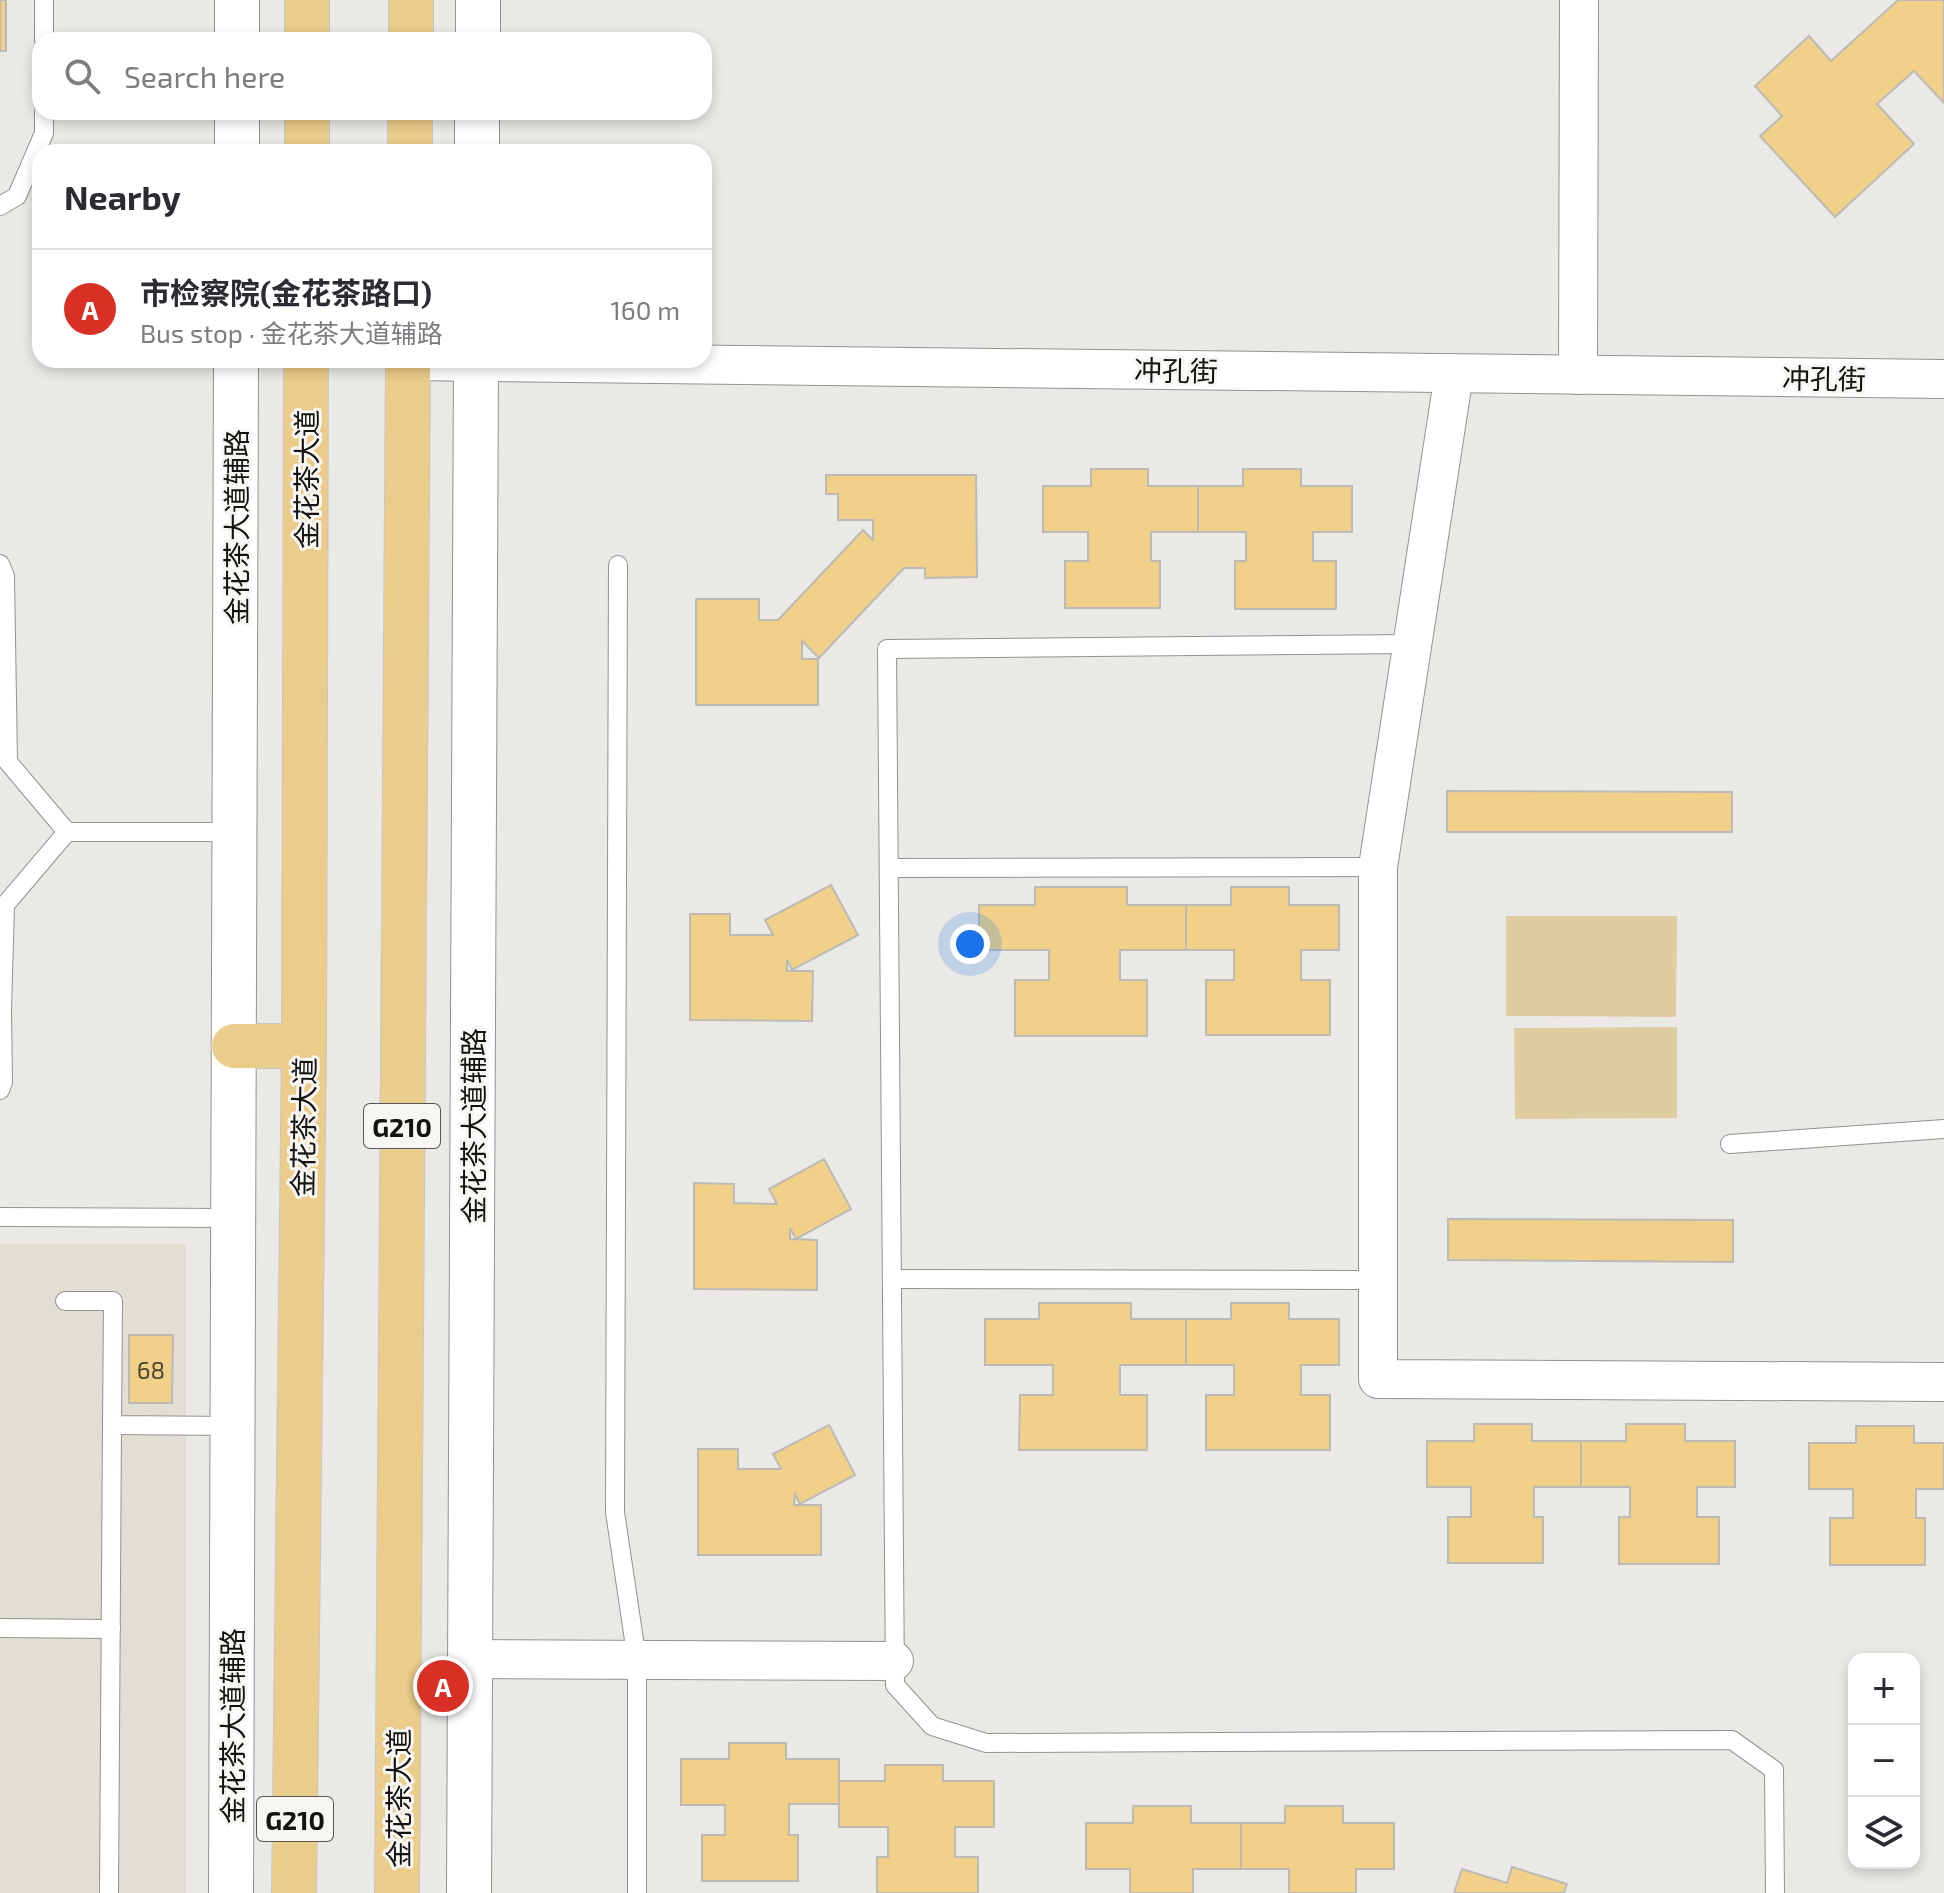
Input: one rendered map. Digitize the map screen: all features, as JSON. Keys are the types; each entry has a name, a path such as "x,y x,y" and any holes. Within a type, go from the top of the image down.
{"highway":[{"path":"307,0 307,32"},
{"path":"411,0 411,32"},
{"path":"307,120 307,144"},
{"path":"410,120 410,144"},
{"name":"金花茶大道","path":"294,1893 304,1046 306,368"},
{"name":"金花茶大道","path":"397,1893 408,368"},
{"path":"234,1046 304,1046"}],"street":[{"path":"237,0 237,32"},
{"path":"478,0 478,32"},
{"path":"1578,375 1579,0"},
{"path":"237,120 237,144"},
{"path":"477,120 477,144"},
{"name":"冲孔街","path":"712,364 1944,379"},
{"name":"金花茶大道辅路","path":"231,1893 236,368"},
{"name":"金花茶大道辅路","path":"469,1893 476,368"},
{"path":"1454,374 1378,867 1378,1379 1944,1382"},
{"path":"470,1659 894,1661"}],"lane":[{"path":"44,0 44,32"},
{"path":"39,144 44,133 44,120"},
{"path":"0,206 17,196 32,161"},
{"path":"0,564 5,576 3,668 8,762 67,832"},
{"path":"618,565 615,1512 637,1660 637,1893"},
{"path":"1412,644 887,649 895,1685 932,1726 986,1743 1732,1740 1774,1770 1775,1893"},
{"path":"0,1090 3,1082 1,1009 5,905 67,832 234,832"},
{"path":"889,868 1378,867"},
{"path":"1730,1144 1944,1129"},
{"path":"0,1217 233,1218"},
{"path":"892,1279 1378,1280"},
{"path":"65,1301 113,1301 109,1893"},
{"path":"112,1425 233,1426"},
{"path":"0,1628 111,1629"}],"shaded area":[{"path":"1506,916 1677,916 1676,1017 1506,1016"},
{"path":"1677,1027 1677,1118 1515,1119 1514,1028"},
{"path":"0,1244 186,1244 186,1893 0,1893"}],"building":[{"path":"0,0 6,0 6,51 0,51"},
{"path":"1898,0 1944,0 1944,103 1914,71 1877,104 1914,144 1835,217 1760,136 1782,116 1755,86 1809,36 1831,61"},
{"path":"1091,469 1148,469 1148,486 1198,486 1198,532 1151,532 1151,561 1160,561 1160,608 1065,608 1065,561 1088,561 1088,532 1043,532 1043,486 1091,486"},
{"path":"1243,469 1301,469 1301,486 1352,486 1352,532 1313,532 1313,561 1336,561 1336,609 1235,609 1235,561 1246,561 1246,532 1198,532 1198,486 1243,486"},
{"path":"826,475 976,475 977,577 925,578 925,568 904,568 819,658 802,641 802,659 818,659 818,705 696,705 696,599 759,599 759,620 778,620 863,530 873,540 873,520 838,520 838,494 826,494"},
{"path":"1447,791 1732,792 1732,832 1447,832"},
{"path":"831,885 858,935 792,970 787,960 787,971 813,971 812,1021 690,1020 690,914 730,914 730,935 773,935 765,920"},
{"path":"1035,887 1127,887 1127,905 1186,905 1186,950 1120,950 1120,980 1147,980 1147,1036 1015,1036 1015,980 1049,980 1049,950 979,950 979,905 1035,905"},
{"path":"1231,887 1289,887 1289,905 1339,905 1339,950 1301,950 1301,980 1330,980 1330,1035 1206,1035 1206,980 1234,980 1234,950 1186,950 1186,905 1231,905"},
{"path":"824,1159 851,1209 796,1239 790,1228 790,1239 817,1240 817,1290 694,1289 694,1183 734,1184 734,1203 777,1204 769,1189"},
{"path":"1448,1219 1733,1220 1733,1262 1448,1260"},
{"path":"1039,1303 1131,1303 1131,1319 1186,1319 1186,1365 1120,1365 1120,1395 1147,1395 1147,1450 1019,1450 1020,1395 1053,1395 1053,1365 985,1365 985,1319 1039,1319"},
{"path":"1231,1303 1289,1303 1289,1319 1339,1319 1339,1365 1301,1365 1301,1395 1330,1395 1330,1450 1206,1450 1206,1395 1234,1395 1234,1365 1186,1365 1186,1319 1231,1319"},
{"path":"129,1335 173,1335 172,1403 129,1403"},
{"path":"1474,1424 1532,1424 1532,1441 1581,1441 1581,1487 1534,1487 1534,1517 1543,1517 1543,1563 1448,1563 1448,1517 1471,1517 1471,1487 1427,1487 1427,1441 1474,1441"},
{"path":"1626,1424 1685,1424 1685,1441 1735,1441 1735,1487 1697,1487 1697,1517 1719,1517 1719,1564 1619,1564 1619,1517 1630,1517 1630,1487 1581,1487 1581,1441 1626,1441"},
{"path":"829,1425 855,1475 800,1504 795,1494 794,1505 821,1505 821,1555 698,1555 698,1449 738,1449 738,1469 781,1469 773,1454"},
{"path":"1856,1426 1914,1426 1914,1443 1944,1443 1944,1489 1916,1489 1916,1518 1925,1518 1925,1565 1830,1565 1830,1518 1853,1518 1853,1489 1809,1489 1809,1443 1856,1443"},
{"path":"729,1743 786,1743 786,1759 839,1759 839,1804 789,1804 789,1835 798,1835 798,1881 702,1881 702,1835 725,1835 725,1805 681,1805 681,1759 729,1759"},
{"path":"885,1765 943,1765 943,1781 994,1781 994,1827 955,1827 955,1857 978,1857 978,1893 877,1893 877,1857 888,1857 888,1827 839,1827 839,1781 885,1781"},
{"path":"1133,1806 1191,1806 1191,1823 1241,1823 1241,1869 1193,1869 1193,1893 1130,1893 1130,1869 1086,1869 1086,1823 1133,1823"},
{"path":"1285,1806 1343,1806 1343,1823 1394,1823 1394,1869 1356,1869 1356,1893 1289,1893 1289,1869 1241,1869 1241,1823 1285,1823"},
{"path":"1512,1867 1567,1884 1564,1893 1454,1893 1462,1869 1507,1883"}],"place":[{"name":"市检察院(金花茶路口)","path":"443,1686"}]}
